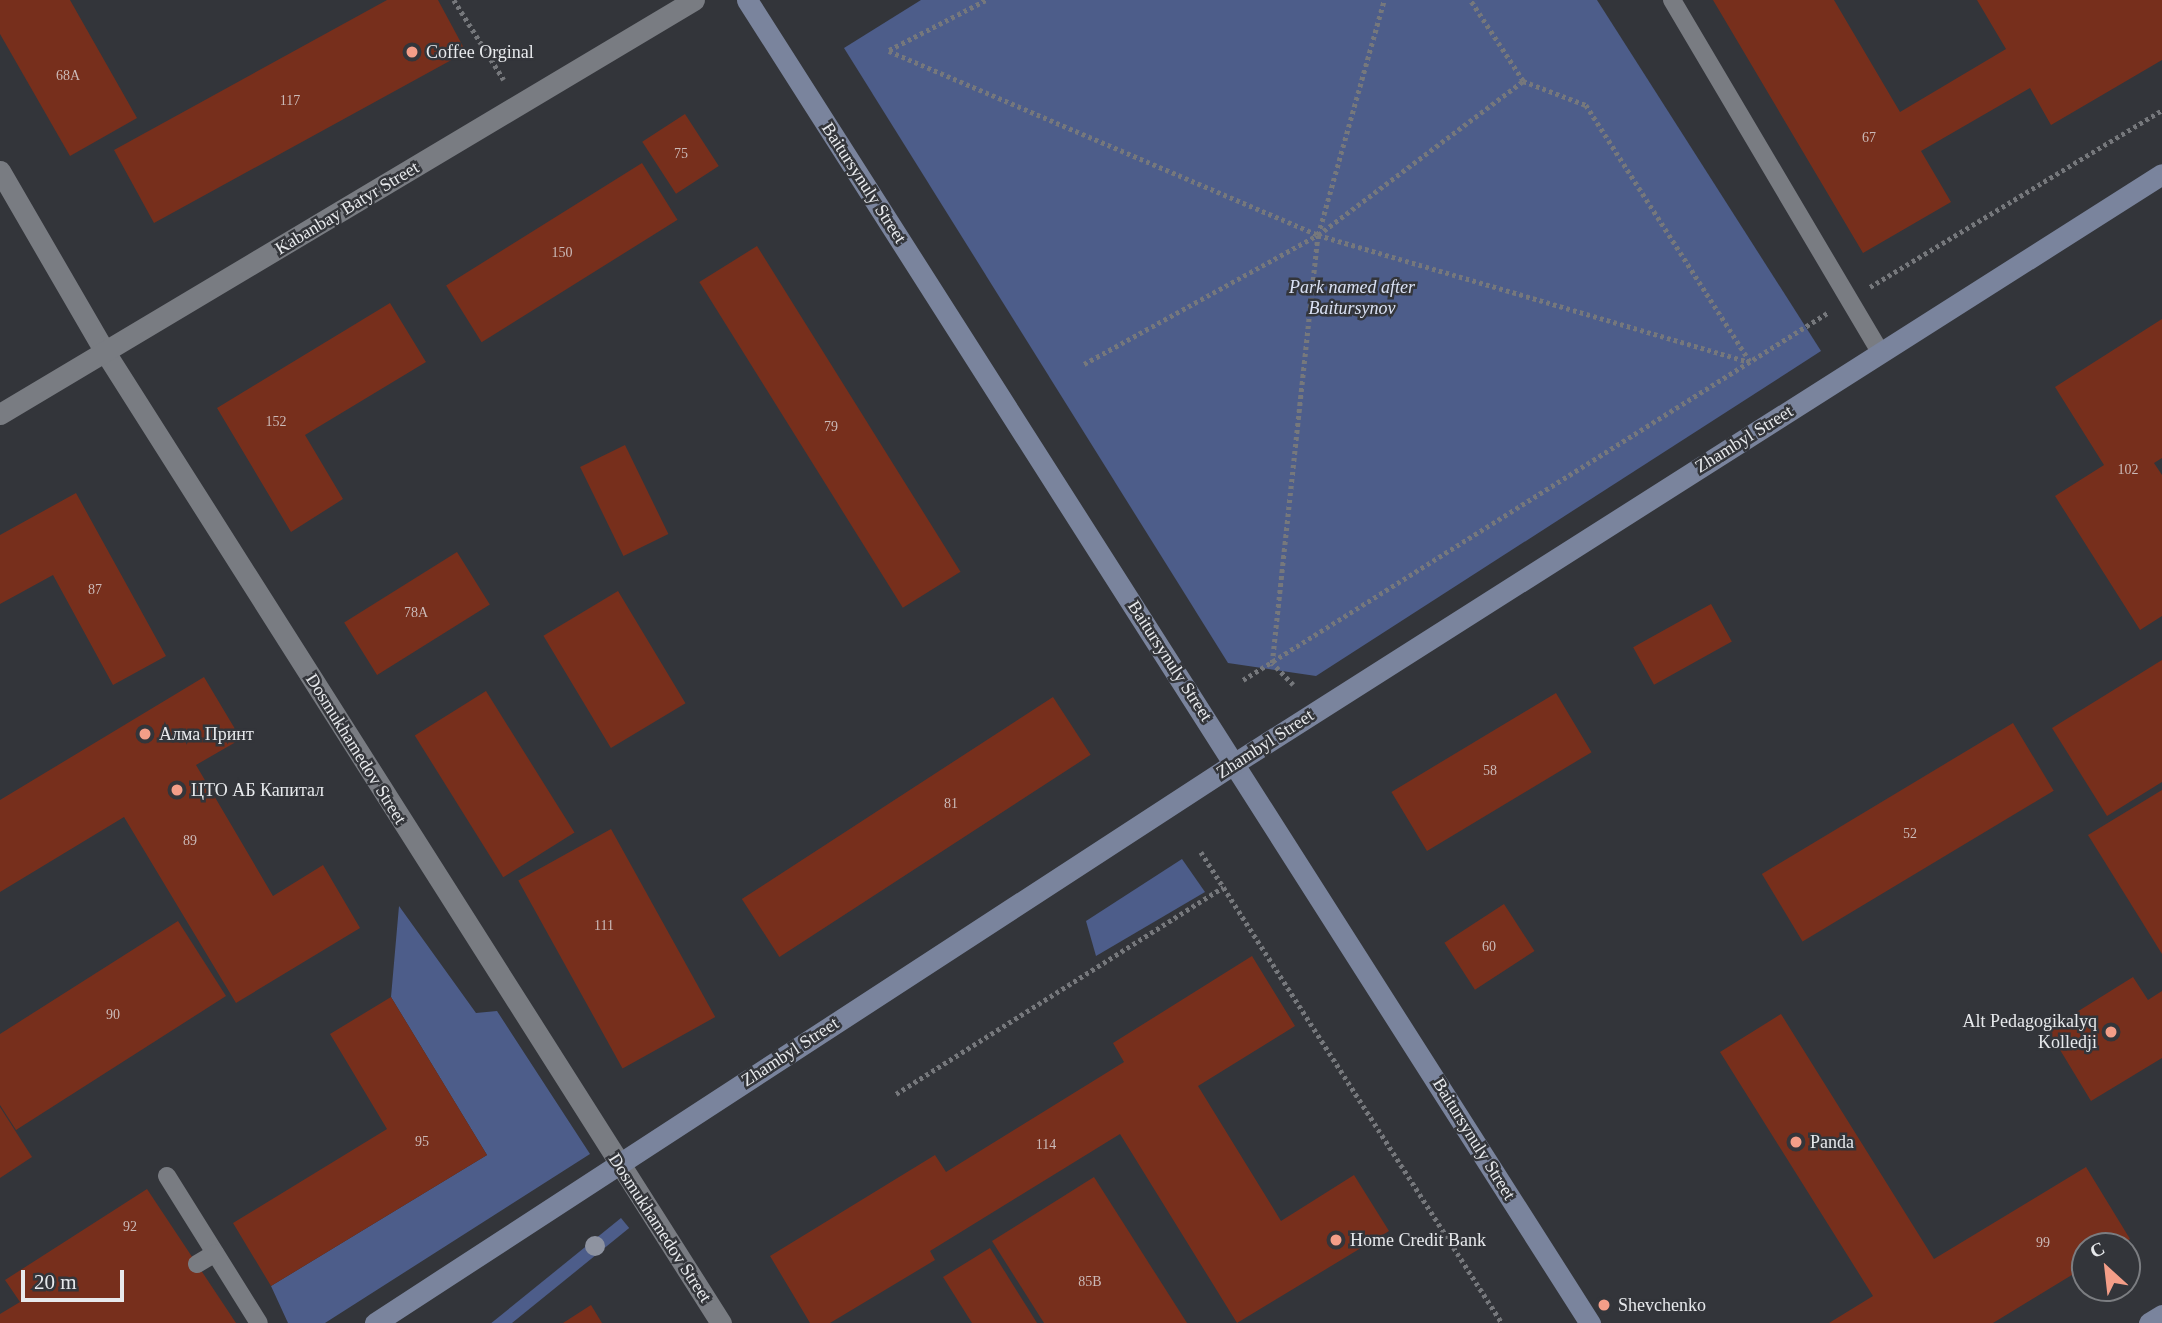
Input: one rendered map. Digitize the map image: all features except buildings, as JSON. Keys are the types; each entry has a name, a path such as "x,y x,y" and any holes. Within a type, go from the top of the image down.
{"street":[{"name":"Kabanbay Batyr Street","path":"0,414 694,0"},
{"name":"Baitursynuly Street","path":"747,0 1590,1323"},
{"name":"Dosmukhamedov Street","path":"0,171 105,352 721,1323"},
{"name":"Zhambyl Street","path":"375,1323 1235,763 2162,174"},
{"path":"2149,1323 2162,1315"}],"lane":[{"path":"1672,0 1881,353"},
{"path":"167,1176 259,1323"},
{"path":"197,1264 215,1253"}],"path":[{"path":"454,0 519,105"},
{"path":"986,0 888,51 1318,235 1750,362"},
{"path":"1293,685 1272,663 1318,235 1384,0"},
{"path":"1470,0 1523,81 1587,104 1750,362"},
{"path":"1084,364 1318,235 1523,81"},
{"path":"1243,680 1849,300 2162,110"},
{"path":"1201,852 1503,1323"},
{"path":"896,1094 1223,887"}],"green space":[{"name":"Park named after Baitursynov","path":"921,0 1597,0 1821,351 1316,676 1228,663 844,48"},
{"path":"1182,859 1205,892 1096,956 1086,921"},
{"path":"399,906 476,1013 497,1011 590,1154 325,1323 288,1323 271,1286 487,1155 391,997"},
{"path":"621,1218 629,1228 512,1323 491,1323"}],"place":[{"name":"Coffee Orginal","path":"412,52"},
{"name":"Алма Принт","path":"145,734"},
{"name":"ЦТО АБ Капитал","path":"177,790"},
{"name":"Alt Pedagogikalyq Kolledji","path":"2111,1032"},
{"name":"Panda","path":"1796,1142"},
{"name":"Home Credit Bank","path":"1336,1240"},
{"name":"Shevchenko","path":"1604,1305"}]}
